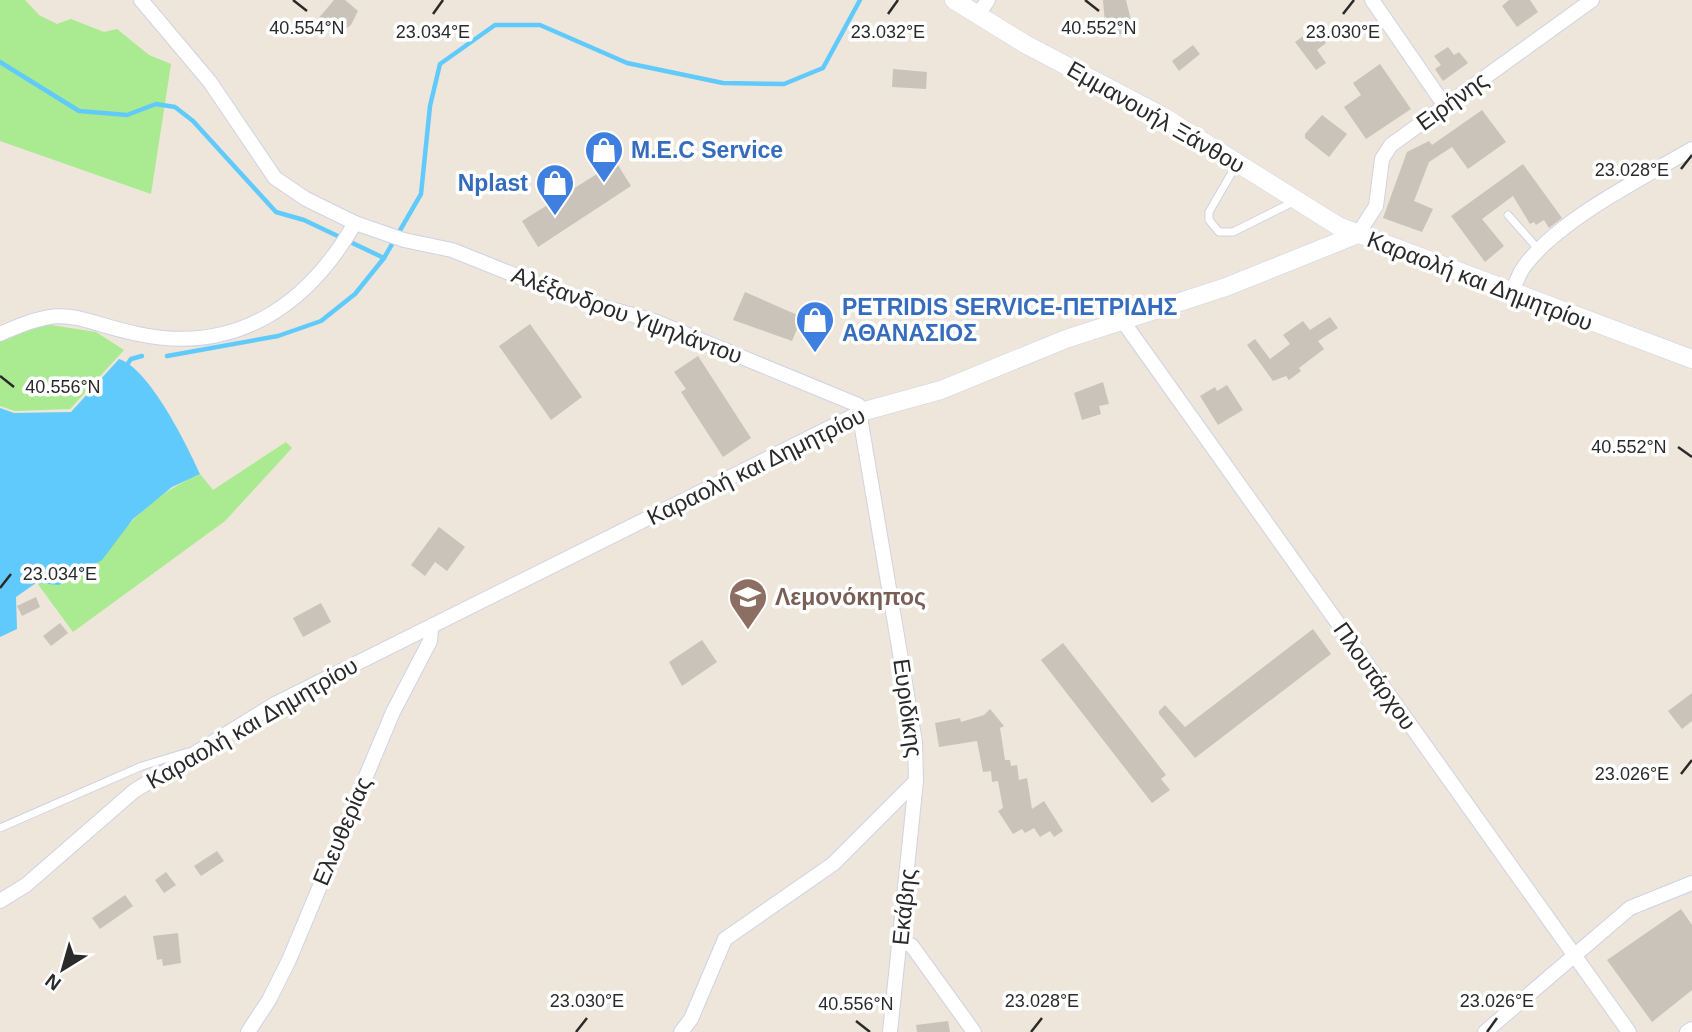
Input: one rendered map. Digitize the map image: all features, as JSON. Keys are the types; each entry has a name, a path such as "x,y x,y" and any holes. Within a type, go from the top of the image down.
{"street":[{"name":"Αλέξανδρου Υψηλάντου","path":"141,0 210,82 275,178 306,199 355,223 404,240 452,250 572,298 654,321 826,390 858,405 861,412"},
{"name":"Εμμανουήλ Ξάνθου","path":"954,0 977,16 1134,101 1238,162 1296,200 1358,234"},
{"path":"977,16 988,0"},
{"path":"1371,0 1445,106"},
{"name":"Ειρήνης","path":"1358,234 1376,206 1385,151 1588,1"},
{"path":"1511,293 1523,266 1539,250 1601,203 1692,149"},
{"path":"0,334 29,320 54,314 153,343 242,329 271,317 321,272 355,223"},
{"name":"Καραολή και Δημητρίου","path":"0,901 26,885 134,791 202,747 296,693 861,412 942,390 1066,339 1226,287 1358,234 1692,359"},
{"name":"Πλουτάρχου","path":"1122,320 1629,1032"},
{"name":"Ευριδίκης","path":"681,1032 691,1019 725,939 833,864 916,781 915,742 861,412"},
{"name":"Ελευθερίας","path":"248,1032 269,1000 289,960 393,712 430,641 431,628"},
{"name":"Εκάβης","path":"890,1032 916,781"},
{"path":"1485,1032 1630,908 1692,883"},
{"path":"900,940 912,946 974,1032"},
{"path":"1688,1032 1692,1029"}],"lane":[{"path":"1238,162 1209,212 1209,220 1219,232 1233,232 1296,200"},
{"path":"1508,215 1539,250"},
{"path":"0,828 142,766 202,747"}],"green space":[{"path":"0,0 25,0 39,15 57,24 71,19 104,32 117,29 149,55 171,64 151,194 0,141"},
{"path":"44,324 96,332 124,350 70,409 15,411 0,406 0,341"},
{"path":"286,442 292,448 225,521 73,632 37,583 55,583 83,573 142,512 182,483 200,474 213,490"}],"water":[{"path":"119,359 131,365 166,409 200,474 172,487 133,519 102,560 59,585 36,583 16,597 17,629 0,637 0,408 14,413 71,412"}],"building":[{"path":"334,0 345,0 358,11 351,25 338,35 318,19"},
{"path":"1103,0 1126,0 1134,33 1106,35"},
{"path":"1509,0 1530,0 1538,12 1517,27 1502,6"},
{"path":"1315,28 1326,43 1317,50 1326,63 1316,70 1295,42"},
{"path":"1193,45 1200,54 1179,71 1172,61"},
{"path":"1448,47 1454,55 1459,52 1468,63 1443,81 1435,69 1441,65 1434,56"},
{"path":"1380,64 1411,109 1366,139 1344,107 1361,95 1353,83"},
{"path":"893,69 927,72 926,89 892,87"},
{"path":"1482,110 1506,142 1468,169 1452,147 1429,162 1414,201 1433,209 1422,232 1383,218 1407,152 1429,141 1432,145"},
{"path":"1322,115 1347,134 1329,157 1305,138 1305,134"},
{"path":"616,162 631,186 538,247 522,221"},
{"path":"1523,164 1562,218 1549,228 1544,220 1536,225 1534,222 1530,224 1513,196 1482,219 1504,246 1485,262 1451,216"},
{"path":"745,292 802,317 792,341 733,320"},
{"path":"1330,317 1338,328 1318,341 1324,349 1299,368 1301,371 1289,380 1286,376 1273,381 1247,345 1255,339 1270,359 1290,344 1283,335 1303,321 1310,330"},
{"path":"530,324 582,397 551,420 499,346"},
{"path":"698,356 751,438 723,457 681,392 686,389 674,372"},
{"path":"1103,382 1109,404 1099,406 1101,414 1082,420 1074,393"},
{"path":"1227,385 1243,410 1218,425 1200,396 1215,387 1217,391"},
{"path":"439,527 465,547 447,571 435,562 425,576 411,565"},
{"path":"36,597 40,607 22,616 17,606"},
{"path":"321,603 331,622 303,637 293,618"},
{"path":"60,623 68,633 51,646 43,636"},
{"path":"1313,629 1331,654 1195,758 1159,714 1165,705 1185,727"},
{"path":"702,640 717,662 682,686 669,662"},
{"path":"1063,643 1166,775 1161,779 1170,790 1152,803 1041,660"},
{"path":"1692,693 1692,721 1682,729 1668,711"},
{"path":"990,709 1004,726 1000,728 1005,760 1010,760 1011,766 1017,765 1019,780 1027,778 1032,809 1044,801 1063,831 1054,837 1050,831 1040,837 1034,828 1025,833 1022,829 1013,834 998,811 1003,808 998,781 992,782 991,771 983,772 977,741 939,747 935,723 960,718 961,722 984,715"},
{"path":"217,851 224,861 201,876 194,866"},
{"path":"166,872 176,885 164,893 155,880"},
{"path":"125,895 133,906 100,929 92,918"},
{"path":"1681,909 1692,925 1692,990 1652,1022 1607,960"},
{"path":"178,933 181,963 163,966 162,959 157,960 153,936"},
{"path":"948,1021 950,1032 917,1032 916,1025"}],"waterway":[{"path":"167,356 278,336 321,321 355,294 384,258 421,194 430,106 440,64 495,25 540,25 627,63 723,83 784,84 823,68 860,0"},
{"path":"0,62 79,111 127,115 156,104 175,107 193,121 276,212 304,220 384,258"},
{"path":"126,366 131,359 142,356"}],"place":[{"name":"M.E.C Service","path":"604,184"},
{"name":"Nplast","path":"555,217"},
{"name":"PETRIDIS SERVICE-ΠΕΤΡΙΔΗΣ ΑΘΑΝΑΣΙΟΣ","path":"815,354"},
{"name":"Λεμονόκηπος","path":"748,631"}]}
